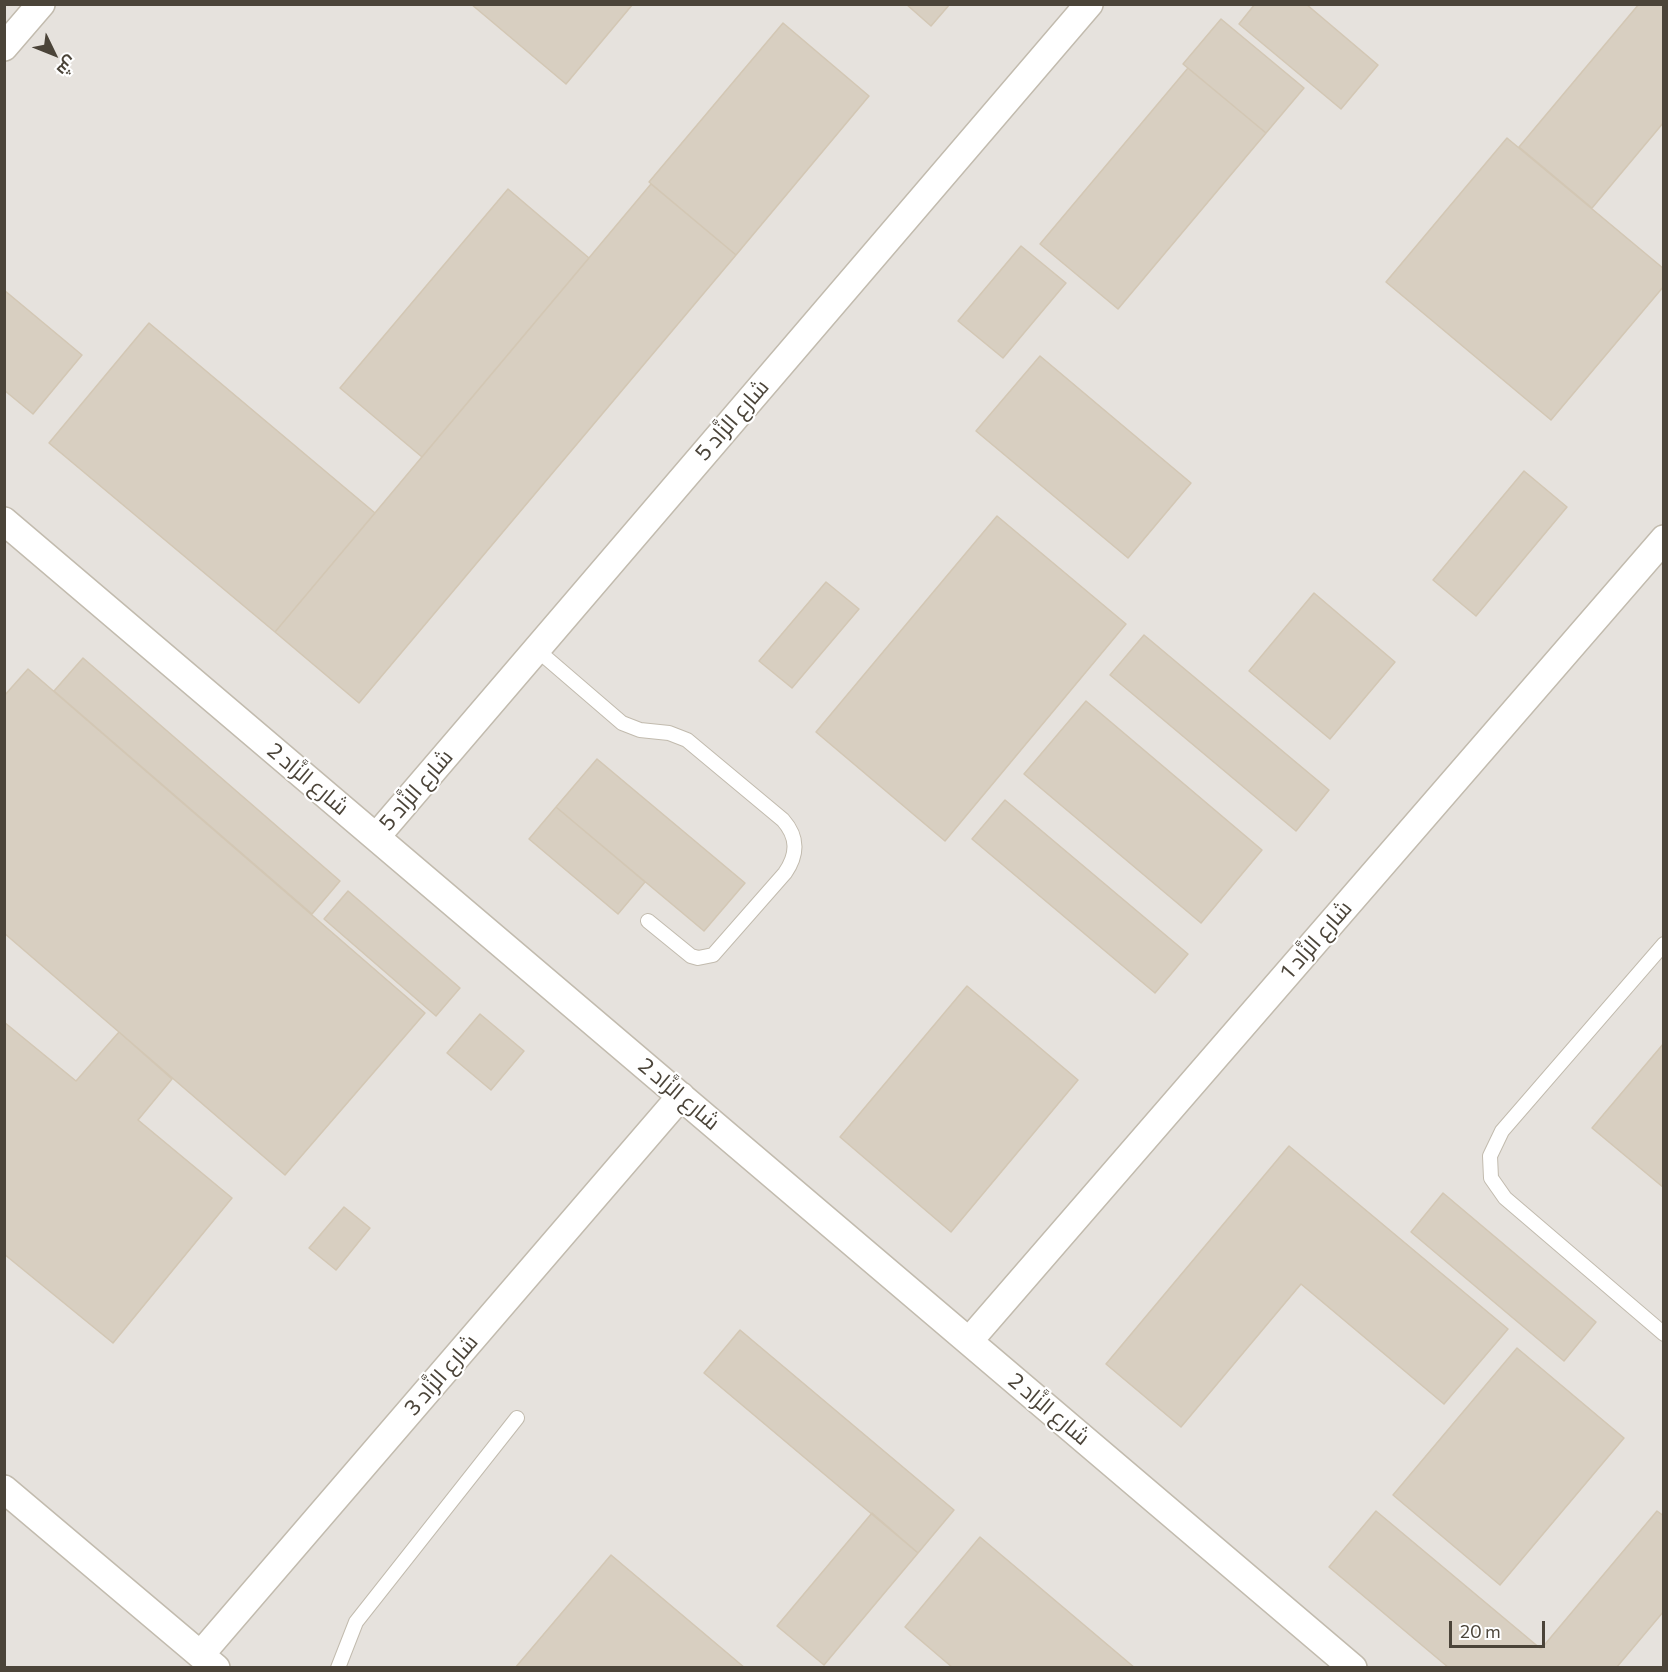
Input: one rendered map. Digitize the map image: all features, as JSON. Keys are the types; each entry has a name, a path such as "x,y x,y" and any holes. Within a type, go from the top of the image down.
{"street":[{"path":"4,47 41,4"},
{"name":"شارع الزَّاد 5","path":"376,837 1089,4"},
{"name":"شارع الزَّاد 2","path":"4,521 1353,1668"},
{"name":"شارع الزَّاد 1","path":"969,1341 1664,539"},
{"name":"شارع الزَّاد 3","path":"209,1661 681,1096"},
{"path":"4,1490 209,1661"}],"lane":[{"path":"536,649 622,723 640,730 669,733 696,746 783,820 790,829 795,852 792,863 713,955 698,958 691,956 648,921"},
{"path":"1664,944 1502,1131 1490,1156 1491,1178 1505,1198 1664,1334"},
{"path":"338,1668 356,1622 517,1418"}],"shaded area":[{"path":"5,5 1663,5 1663,1667 5,1668"}],"building":[{"path":"471,4 633,4 566,84"},
{"path":"906,4 950,4 931,26"},
{"path":"1255,4 1306,4 1378,65 1341,109 1239,24"},
{"path":"1639,4 1664,4 1664,122 1592,208 1519,147"},
{"path":"1221,19 1304,88 1266,133 1183,64"},
{"path":"783,23 869,96 736,255 649,182"},
{"path":"1188,68 1266,133 1118,309 1040,244"},
{"path":"1507,138 1664,269 1664,286 1551,420 1386,282"},
{"path":"651,184 736,255 359,703 275,632"},
{"path":"508,189 589,258 422,457 340,388"},
{"path":"1021,246 1066,283 1003,358 958,321"},
{"path":"4,290 82,355 33,414 4,390"},
{"path":"149,323 375,513 275,632 49,443"},
{"path":"1040,356 1191,483 1128,558 976,431"},
{"path":"1524,471 1567,507 1476,616 1433,580"},
{"path":"997,516 1126,624 945,841 816,732"},
{"path":"826,582 859,609 792,688 759,661"},
{"path":"1314,593 1395,662 1330,739 1249,671"},
{"path":"1144,635 1329,790 1296,831 1110,675"},
{"path":"83,658 340,881 312,914 54,691"},
{"path":"28,669 425,1013 285,1175 4,933 4,696"},
{"path":"1086,701 1262,850 1201,923 1024,774"},
{"path":"597,759 745,883 704,931 556,807"},
{"path":"1005,800 1188,954 1155,993 972,839"},
{"path":"556,807 645,882 618,914 529,839"},
{"path":"348,891 460,988 436,1016 324,919"},
{"path":"967,986 1078,1080 951,1232 840,1137"},
{"path":"480,1014 524,1051 491,1090 447,1053"},
{"path":"4,1022 76,1081 119,1032 172,1079 138,1120 232,1198 113,1343 4,1254"},
{"path":"1664,1043 1664,1188 1592,1128"},
{"path":"1289,1146 1508,1329 1444,1404 1301,1284 1181,1427 1106,1364"},
{"path":"1443,1193 1596,1322 1564,1361 1411,1232"},
{"path":"344,1207 370,1228 336,1270 309,1248"},
{"path":"740,1330 954,1510 918,1553 704,1373"},
{"path":"1517,1348 1624,1438 1500,1585 1393,1495"},
{"path":"1376,1511 1541,1649 1657,1511 1664,1516 1664,1611 1616,1668 1449,1668 1329,1567"},
{"path":"872,1513 918,1553 824,1665 777,1626"},
{"path":"980,1537 1135,1668 953,1668 905,1627"},
{"path":"611,1555 745,1668 515,1668"}]}
